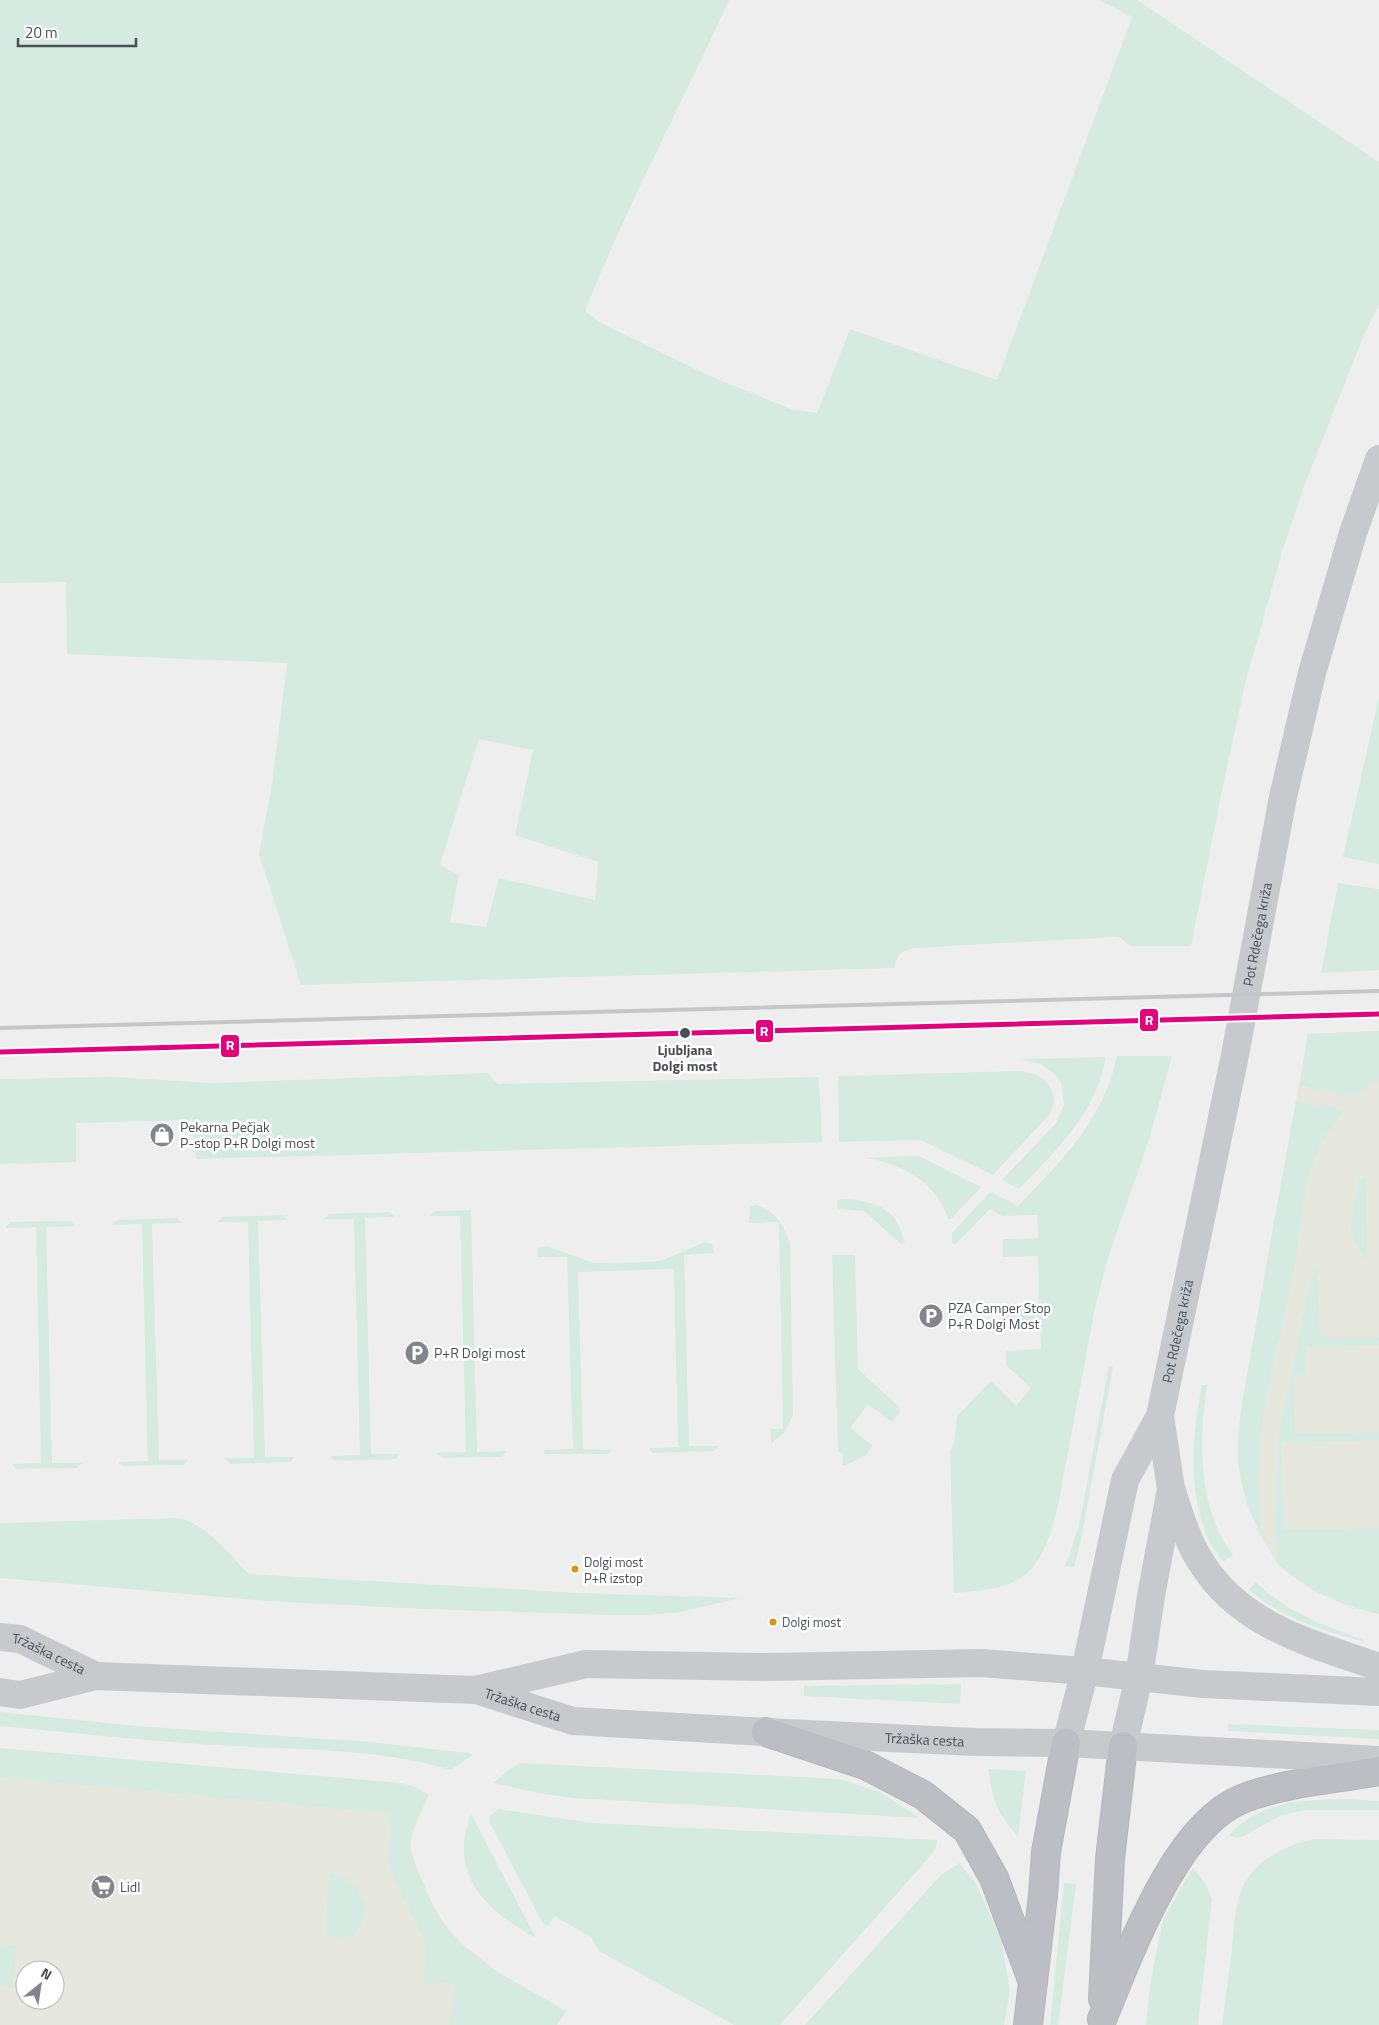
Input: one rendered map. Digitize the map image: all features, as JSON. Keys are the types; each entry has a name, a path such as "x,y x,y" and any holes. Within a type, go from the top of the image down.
{"highway":[{"path":"766,1732 865,1765 923,1795 967,1830 994,1878 1033,1982"},
{"path":"1028,2025 1043,1896 1046,1852 1066,1743"},
{"path":"1102,2022 1110,1859 1123,1746"},
{"path":"1102,2022 1144,1918 1159,1890 1186,1849 1218,1814 1239,1800 1264,1791 1379,1771"}],"main road":[{"name":"Pot Rdečega križa","path":"1066,1743 1085,1671 1125,1480 1160,1416 1235,1055 1283,797 1312,674 1353,533 1379,459"},
{"name":"Pot Rdečega križa","path":"1123,1746 1139,1677 1151,1596 1171,1489 1160,1416"},
{"path":"1171,1489 1189,1540 1201,1563 1211,1577 1237,1604 1280,1631 1379,1667"},
{"name":"Tržaška cesta","path":"0,1637 20,1639 96,1676"},
{"name":"Tržaška cesta","path":"0,1692 20,1695 96,1676 475,1690 586,1664 768,1667 981,1664 1085,1671 1220,1685 1379,1692"},
{"name":"Tržaška cesta","path":"475,1690 573,1721 974,1742 1066,1743 1379,1760"}],"shaded area":[{"path":"1379,1031 1379,1614 1344,1604 1312,1590 1278,1565 1261,1536 1247,1505 1238,1460 1240,1423 1308,1034"},
{"path":"0,1754 416,1787 429,1795 413,1831 410,1845 415,1863 431,1902 445,1925 461,1943 498,1972 566,2011 557,2025 0,2025"}],"green space":[{"path":"0,0 729,0 637,193 585,311 601,323 710,376 791,409 817,413 850,329 997,380 1132,17 1099,0 1137,0 1379,162 1379,304 1362,340 1305,484 1283,549 1246,680 1191,946 1130,946 1121,938 1116,937 914,948 900,954 896,960 895,968 301,985 259,854 272,784 287,663 67,654 66,582 0,583","holes":["479,739 533,750 515,835 598,862 595,900 499,878 486,927 450,922 459,875 440,865"]},
{"path":"1379,697 1379,864 1343,857"},
{"path":"1338,883 1379,889 1379,970 1321,973"},
{"path":"1379,1031 1379,1080 1367,1086 1355,1097 1300,1085 1308,1034"},
{"path":"1117,1056 1172,1056 1149,1140 1110,1252 1095,1308 1057,1511 1043,1552 1024,1576 1012,1583 996,1588 954,1593 950,1451 954,1443 957,1416 991,1381 1016,1406 1031,1388 1006,1365 1006,1351 1041,1349 1040,1327 1006,1327 1005,1304 1039,1303 1038,1256 1003,1257 1003,1239 1038,1238 1037,1215 1002,1216 990,1209 955,1245 952,1243 952,1233 990,1192 1018,1206 1050,1172 1079,1138 1091,1120 1111,1079"},
{"path":"1106,1057 1094,1095 1084,1113 1060,1145 1019,1189 1002,1180 1056,1123 1064,1105 1061,1082 1053,1073 1041,1064 1020,1059"},
{"path":"1021,1071 1037,1075 1049,1085 1054,1098 1053,1106 1050,1114 993,1175 921,1140 839,1142 838,1076"},
{"path":"487,1073 498,1084 819,1077 822,1142 196,1159 192,1120 76,1123 76,1162 0,1164 0,1079 113,1077 212,1083"},
{"path":"1296,1101 1336,1108 1342,1110 1342,1115 1329,1131 1319,1148 1306,1188 1294,1270 1268,1387 1262,1426 1259,1481 1261,1536 1249,1508 1241,1480 1238,1460 1238,1432 1244,1389"},
{"path":"919,1156 981,1187 951,1219 948,1219 943,1206 935,1195 916,1176 892,1164 865,1158"},
{"path":"1359,1179 1366,1179 1367,1262 1350,1232"},
{"path":"842,1199 865,1201 886,1210 898,1223 905,1243 902,1245 864,1211 838,1209 837,1201"},
{"path":"757,1205 774,1215 778,1220 785,1231 790,1244 793,1415 785,1432 771,1444 771,1429 783,1429 779,1222 749,1223 750,1206"},
{"path":"471,1210 477,1452 507,1451 502,1457 442,1458 436,1453 466,1452 460,1216 430,1216 435,1211"},
{"path":"389,1212 394,1217 365,1218 371,1454 400,1454 395,1459 336,1461 331,1459 330,1456 360,1455 354,1219 324,1219 329,1214"},
{"path":"282,1215 288,1220 258,1221 265,1457 294,1457 291,1462 230,1464 224,1458 254,1458 248,1222 218,1222 222,1217"},
{"path":"177,1218 182,1223 152,1224 159,1460 188,1460 184,1465 123,1466 118,1462 148,1461 142,1224 112,1225 117,1220"},
{"path":"71,1221 75,1226 46,1227 52,1463 82,1463 77,1468 16,1469 12,1464 41,1463 36,1227 6,1228 10,1222"},
{"path":"705,1242 712,1244 714,1253 684,1255 689,1446 719,1446 714,1451 653,1453 649,1449 678,1447 674,1269 578,1272 583,1449 612,1450 608,1454 545,1454 543,1450 573,1449 567,1257 538,1257 538,1248 546,1246 594,1263 650,1262 663,1260"},
{"path":"832,1255 855,1255 858,1369 900,1408 899,1413 892,1422 868,1404 850,1428 873,1446 864,1457 843,1466 843,1454 838,1452"},
{"path":"1317,1267 1320,1339 1379,1338 1379,1345 1306,1347 1307,1375 1293,1376 1295,1434 1379,1432 1379,1440 1281,1443 1284,1530 1379,1528 1379,1614 1338,1602 1325,1596 1301,1582 1278,1564 1275,1530 1278,1436 1309,1289"},
{"path":"1109,1366 1113,1367 1081,1540 1074,1567 1064,1566 1070,1555 1080,1520"},
{"path":"1202,1385 1207,1385 1202,1451 1207,1495 1221,1536 1233,1555 1223,1562 1206,1533 1196,1493 1194,1439"},
{"path":"174,1518 185,1520 206,1531 249,1574 580,1593 740,1598 681,1612 648,1615 610,1615 423,1609 268,1601 0,1578 0,1523"},
{"path":"1256,1582 1293,1610 1364,1642 1318,1628 1275,1609 1249,1590"},
{"path":"961,1684 960,1704 804,1696 804,1686"},
{"path":"0,1712 137,1726 370,1742 473,1755 451,1770 424,1763 370,1754 174,1742 0,1726"},
{"path":"1228,1724 1379,1730 1379,1739 1228,1731"},
{"path":"0,1748 401,1783 416,1787 429,1795 414,1825 410,1845 428,1895 442,1920 470,1952 517,1984 566,2011 557,2025 450,2025 454,1983 423,1981 427,1946 387,1863 390,1824 387,1823 388,1813 0,1777"},
{"path":"519,1763 840,1779 880,1792 920,1818 573,1798 543,1794 493,1783"},
{"path":"988,1769 1026,1771 1018,1837 1000,1813 992,1790"},
{"path":"1347,1799 1379,1801 1379,1810 1306,1810 1282,1815 1242,1837 1236,1838 1229,1835 1242,1823 1269,1808 1314,1800"},
{"path":"498,1809 593,1823 937,1840 937,1844 933,1853 780,2025 734,2025 599,1951 591,1937 554,1916 548,1926 543,1924 490,1823 490,1816"},
{"path":"471,1814 536,1938 501,1916 487,1903 476,1888 468,1872 464,1855 465,1835"},
{"path":"1315,1839 1379,1840 1379,2025 1222,2025 1236,1911 1239,1896 1247,1879 1272,1855 1293,1845"},
{"path":"959,1863 975,1882 1001,1938 1010,1991 1004,2025 805,2025 941,1875"},
{"path":"1193,1868 1205,1883 1212,1899 1198,2025 1146,2025 1150,1985 1163,1919"},
{"path":"331,1874 351,1882 363,1899 364,1919 359,1929 350,1937 330,1936 325,1933 329,1876"},
{"path":"1064,1883 1076,1884 1058,2025 1050,2025"},
{"path":"0,1944 17,1946 12,1988 6,1988 0,1984"}],"railway":[{"path":"0,1028 1379,991"}],"transit line":[{"name":"R","path":"0,1052 1379,1014"}],"place":[{"name":"Ljubljana Dolgi most","path":"685,1033"},
{"name":"Pekarna Pečjak P-stop P+R Dolgi most","path":"162,1135"},
{"name":"PZA Camper Stop P+R Dolgi Most","path":"931,1316"},
{"name":"P+R Dolgi most","path":"417,1353"},
{"name":"Dolgi most P+R izstop","path":"575,1569"},
{"name":"Dolgi most","path":"773,1622"},
{"name":"Lidl","path":"103,1887"}]}
